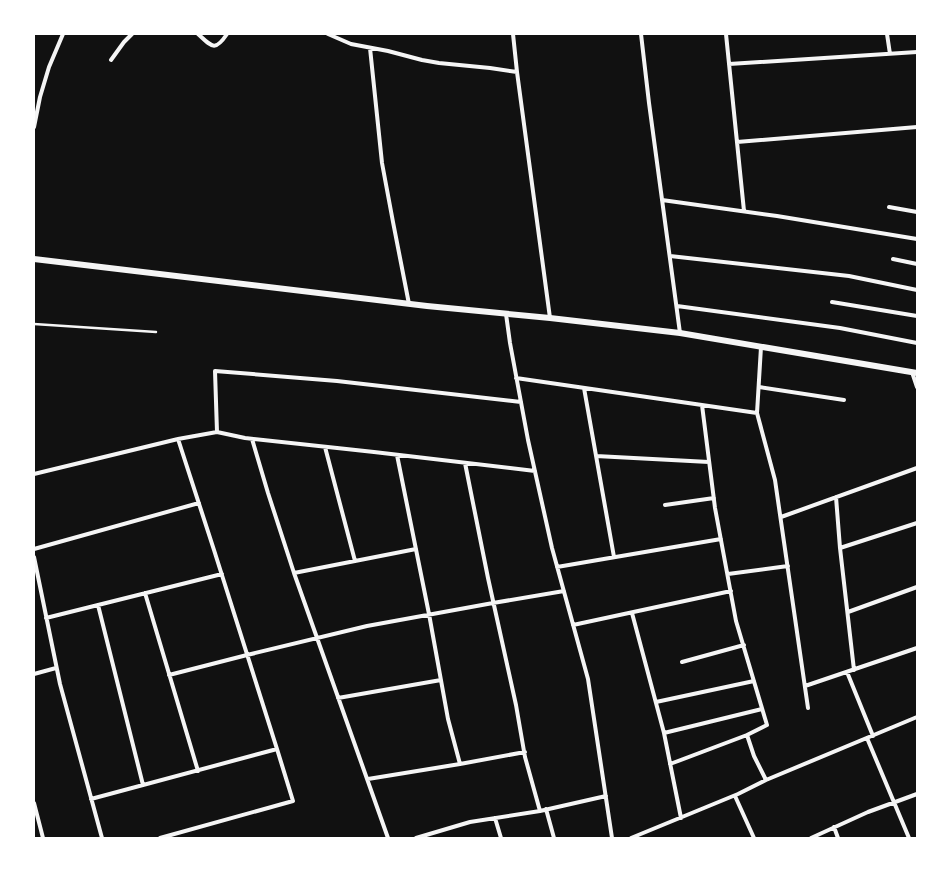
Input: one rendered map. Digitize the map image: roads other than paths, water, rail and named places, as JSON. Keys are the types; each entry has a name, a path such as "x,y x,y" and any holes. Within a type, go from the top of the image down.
{"street":[{"path":"34,127 40,97 49,67 63,34"},
{"path":"111,60 132,34"},
{"path":"198,34 212,46 216,46 222,42 227,34"},
{"path":"328,34 351,44 439,63 517,72"},
{"path":"513,34 550,318"},
{"path":"641,34 680,333"},
{"path":"726,34 744,211"},
{"path":"887,34 890,54"},
{"path":"370,48 382,163 392,222 409,304"},
{"path":"729,64 917,52"},
{"path":"737,142 917,127"},
{"path":"662,200 777,216 917,239"},
{"path":"889,207 917,212"},
{"path":"670,256 849,276 917,290"},
{"path":"34,259 409,304 680,333 914,373 917,387"},
{"path":"893,259 917,264"},
{"path":"832,302 917,316"},
{"path":"677,306 840,328 917,343"},
{"path":"506,314 516,378 552,548 588,679 612,838"},
{"path":"761,347 757,413 775,480 808,708"},
{"path":"217,432 215,371 337,380 521,402"},
{"path":"516,378 757,413"},
{"path":"759,387 844,400"},
{"path":"584,388 614,557"},
{"path":"670,764 748,735 767,725 736,620 714,498 702,405"},
{"path":"34,474 178,439 217,432 252,439 535,472"},
{"path":"160,838 293,801 178,439"},
{"path":"252,439 268,493 316,638 388,838"},
{"path":"326,447 355,561"},
{"path":"397,455 429,614 448,719 460,764"},
{"path":"596,456 709,462"},
{"path":"465,463 525,752 540,811"},
{"path":"781,516 917,468"},
{"path":"836,497 840,548 854,670"},
{"path":"666,505 714,498"},
{"path":"34,549 199,503"},
{"path":"840,548 917,523"},
{"path":"557,567 721,539"},
{"path":"294,573 416,549"},
{"path":"34,557 56,668 102,838"},
{"path":"728,574 788,566"},
{"path":"46,618 222,574"},
{"path":"848,612 917,588"},
{"path":"169,675 367,626 564,591"},
{"path":"573,625 731,591"},
{"path":"145,593 198,771"},
{"path":"98,605 143,785"},
{"path":"632,613 664,733 681,818"},
{"path":"682,662 744,645"},
{"path":"805,686 917,648"},
{"path":"34,674 56,668"},
{"path":"847,672 873,736"},
{"path":"338,698 441,680"},
{"path":"656,702 754,681"},
{"path":"664,733 762,709"},
{"path":"630,838 734,796 766,780 917,717"},
{"path":"748,735 754,756 766,780"},
{"path":"867,738 909,838"},
{"path":"91,799 277,749"},
{"path":"368,779 525,752"},
{"path":"811,838 868,812 917,794"},
{"path":"416,838 470,822 540,811 606,796"},
{"path":"734,796 754,838"},
{"path":"34,803 43,838"},
{"path":"546,809 554,838"},
{"path":"495,818 500,838"},
{"path":"834,827 838,838"}],"lane":[{"path":"34,324 156,332"}]}
